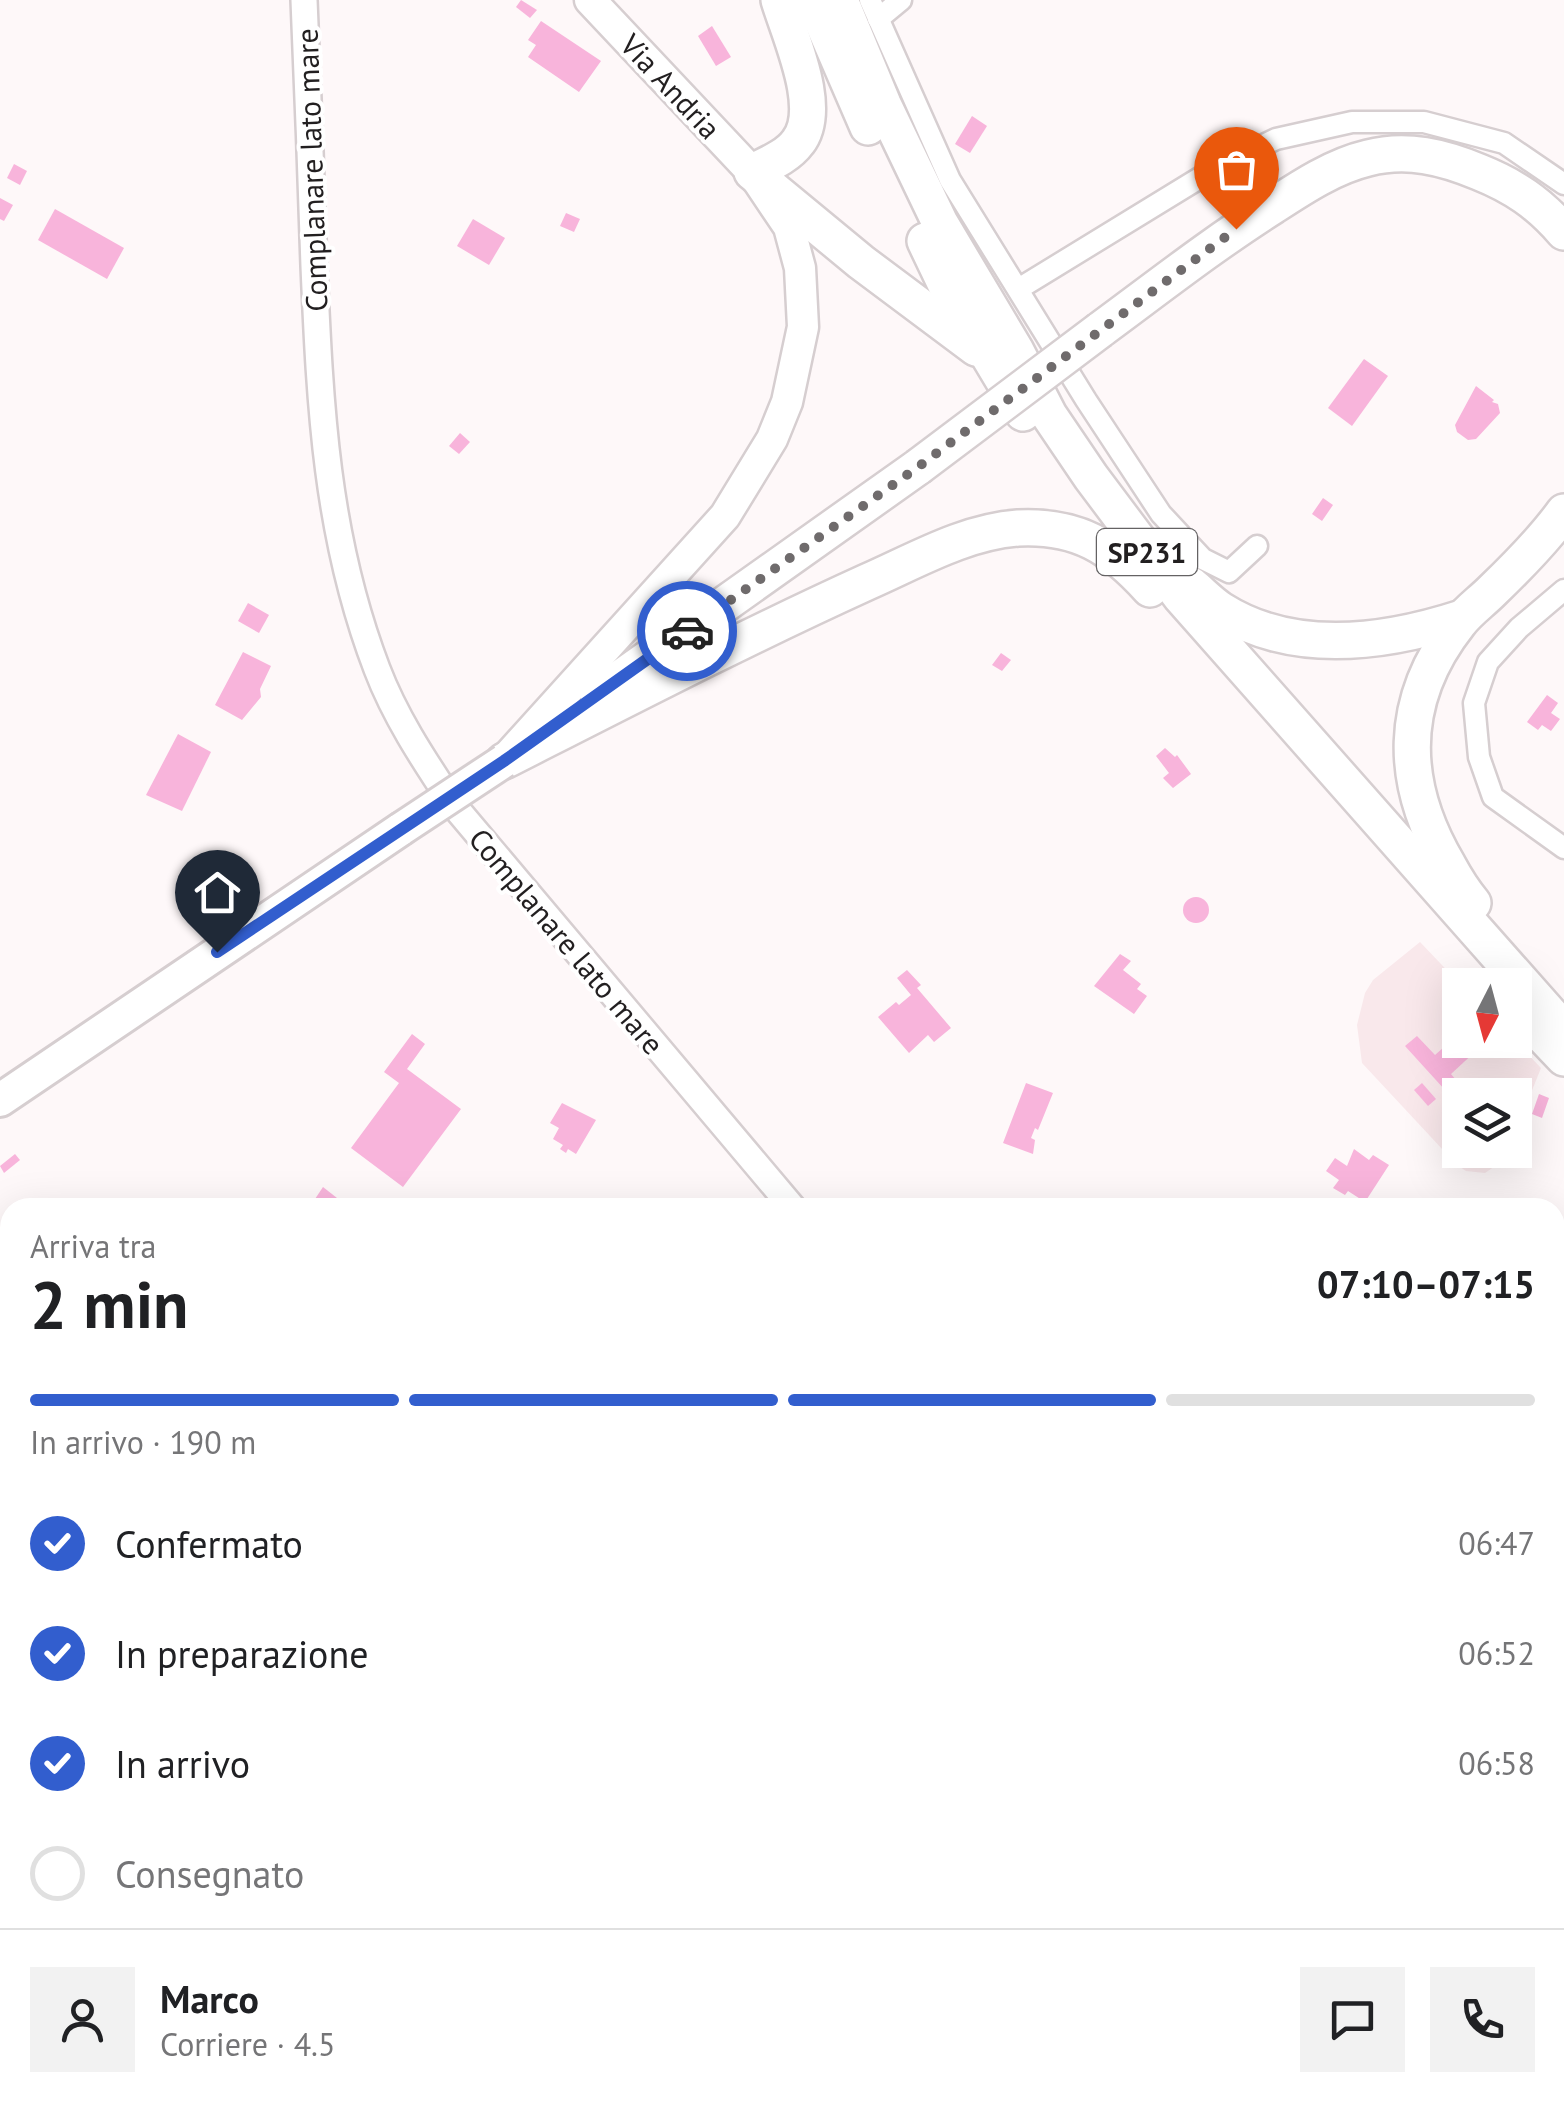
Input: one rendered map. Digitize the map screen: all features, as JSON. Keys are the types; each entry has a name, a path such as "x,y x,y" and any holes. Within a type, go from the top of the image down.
{"highway":[{"path":"779,0 806,87 808,120 798,142 782,157 752,172 861,262 992,360"},
{"name":"SP231","path":"813,0 872,137 945,282 1058,470 1479,968"},
{"name":"SP231","path":"840,0 940,223 1063,437 1181,597 1564,1030"},
{"path":"504,761 918,467 1236,229 1312,180 1369,158 1434,154 1512,186 1543,208 1564,232"},
{"path":"1063,437 1091,450 1190,585 1220,610 1252,626 1290,636 1368,642 1416,633 1462,618"},
{"path":"1564,512 1548,534 1462,618 1428,671 1413,725 1414,780 1426,829 1465,894 1564,1002"},
{"path":"504,761 795,615 981,534 1018,528 1055,530 1089,540 1122,557 1198,638"},
{"path":"1532,1024 1564,1058"}],"main road":[{"name":"Via Andria","path":"504,761 726,516 772,438 795,371 803,327 800,268 789,227 752,172 590,0"},
{"path":"0,1100 504,761"}],"street":[{"name":"Complanare lato mare","path":"304,0 322,432 350,590 377,669 413,742 455,807 786,1198"},
{"path":"901,0 874,9 950,180 1086,400 1161,514 1203,559 1229,572 1257,546"},
{"path":"1020,288 1216,168 1276,139 1352,122 1424,122 1504,143 1564,184"},
{"path":"1564,590 1519,628 1488,662 1474,703 1478,757 1494,797 1564,848"}],"shaded area":[{"path":"1420,942 1445,968 1442,1058 1531,1058 1541,1068 1532,1090 1532,1078 1442,1078 1442,1149 1362,1063 1357,1025 1365,993 1373,980"},
{"path":"1462,1168 1492,1168 1485,1173"}],"building":[{"path":"521,0 537,10 530,18 516,7"},
{"path":"541,21 601,61 579,92 528,57 536,45 528,40"},
{"path":"712,26 731,57 716,66 698,36"},
{"path":"972,116 987,126 970,153 955,144"},
{"path":"14,164 27,171 20,185 7,178"},
{"path":"0,198 13,205 4,221 0,219"},
{"path":"55,209 124,248 107,279 38,240"},
{"path":"566,213 580,219 574,232 560,226"},
{"path":"473,219 505,238 489,265 457,246"},
{"path":"1364,359 1388,376 1352,426 1328,408"},
{"path":"1476,386 1498,404 1500,413 1476,439 1468,440 1457,432 1455,425"},
{"path":"460,433 470,442 459,454 449,446"},
{"path":"1323,498 1333,505 1322,521 1312,514"},
{"path":"248,603 269,615 259,633 238,621"},
{"path":"243,652 271,666 260,689 261,697 242,720 215,705"},
{"path":"1001,653 1011,660 1002,671 992,665"},
{"path":"1547,695 1558,703 1551,713 1560,719 1551,731 1542,725 1538,730 1527,722"},
{"path":"178,734 211,752 182,811 146,795"},
{"path":"1165,748 1177,755 1191,774 1173,788 1163,778 1169,773 1156,756"},
{"path":"1196,897 1205,901 1209,910 1205,919 1196,923 1187,919 1183,910 1187,901"},
{"path":"1120,954 1131,961 1123,970 1141,984 1137,989 1147,996 1134,1014 1094,986"},
{"path":"907,970 951,1028 934,1042 928,1035 909,1053 878,1017 911,995 897,978"},
{"path":"412,1034 425,1044 407,1069 461,1109 403,1187 351,1148 399,1083 384,1072"},
{"path":"1417,1036 1435,1055 1442,1049 1442,1058 1468,1058 1451,1074 1454,1078 1442,1078 1442,1087 1405,1046"},
{"path":"1026,1083 1053,1093 1031,1138 1035,1140 1033,1154 1003,1143"},
{"path":"1422,1083 1436,1099 1428,1106 1414,1090"},
{"path":"1539,1094 1549,1098 1542,1118 1532,1114"},
{"path":"562,1103 596,1120 576,1154 568,1149 566,1153 560,1149 563,1145 553,1139 559,1128 550,1123"},
{"path":"1354,1149 1369,1160 1373,1155 1389,1165 1368,1198 1348,1191 1345,1195 1333,1188 1339,1180 1326,1171 1335,1158 1347,1166"},
{"path":"15,1154 20,1160 4,1173 0,1166"},
{"path":"323,1187 337,1198 316,1198"}],"way so far":[{"path":"687,631 918,467 1236,229"}],"route":[{"path":"217,952 504,761 687,631"}]}
